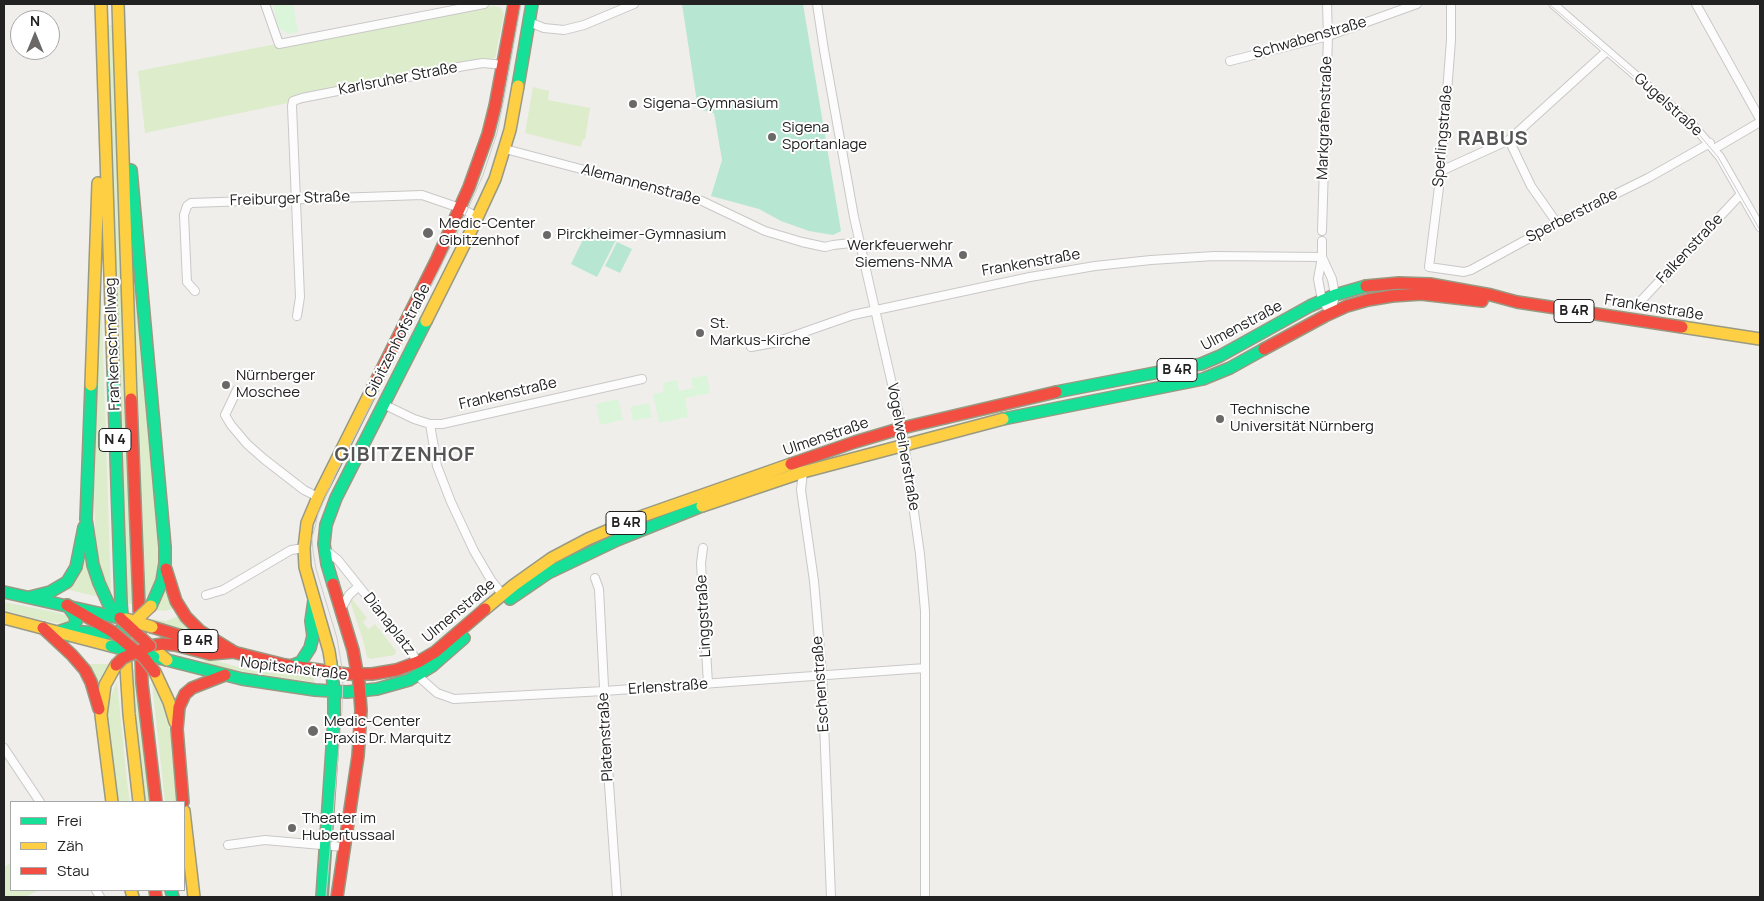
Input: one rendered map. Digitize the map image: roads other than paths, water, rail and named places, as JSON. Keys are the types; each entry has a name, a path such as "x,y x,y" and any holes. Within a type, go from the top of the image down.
{"main road":[{"name":"Frankenschnellweg","path":"101,4 121,603 129,714 139,801"},
{"name":"Frankenschnellweg","path":"118,4 138,602 143,693 156,801"},
{"name":"Gibitzenhofstraße","path":"322,897 334,719 334,692 333,673 325,636 305,567 304,548 307,523 318,497 414,307 460,208 488,134 504,65 514,4"},
{"name":"Gibitzenhofstraße","path":"337,897 360,737 360,691 352,642 329,571 328,551 324,532 330,510 495,180 512,120 532,4"},
{"path":"119,69 140,263 165,563 176,601 186,618 200,631 234,652"},
{"path":"30,597 61,587 71,576 77,562 86,519 99,131 103,77"},
{"name":"Frankenstraße","path":"1335,295 1375,285 1415,283 1491,295 1516,302 1759,340"},
{"name":"Frankenstraße","path":"1332,313 1368,300 1398,295 1421,294 1491,303 1516,302"},
{"name":"Ulmenstraße","path":"358,674 388,672 415,658 439,649 502,594 558,555 614,528 847,444 902,428 1052,393 1202,364 1322,300 1335,295"},
{"name":"Ulmenstraße","path":"360,691 391,686 418,676 514,596 559,566 677,515 803,472 904,444 1035,412 1203,379 1236,365 1332,313"},
{"path":"86,519 95,573 108,603 153,649"},
{"path":"62,634 111,631 123,620 144,614 151,606 160,586 165,563"},
{"name":"B 4R","path":"4,592 67,605 152,627 234,652"},
{"path":"290,666 298,664 303,659 312,644 311,621 314,600"},
{"path":"67,605 111,631 144,658 155,672 169,702 177,729"},
{"path":"62,634 73,627 76,622 75,616 67,605"},
{"path":"4,618 136,652"},
{"path":"43,628 72,655 85,670 91,682 101,714 112,801"},
{"path":"101,714 103,696 113,670 123,658 136,652 175,645 210,654"},
{"name":"B 4R","path":"153,649 167,660 225,675"},
{"path":"202,669 199,663 200,656 234,652"},
{"name":"Nopitschstraße","path":"234,652 290,666 333,673 358,674"},
{"path":"183,801 177,729 179,707 185,694 197,685 225,675"},
{"name":"Nopitschstraße","path":"225,675 334,692 360,691"},
{"path":"185,820 194,897"}],"street":[{"path":"265,4 279,44 441,8 484,4"},
{"path":"529,22 544,28 564,30 584,25 634,4"},
{"name":"Vogelweiherstraße","path":"817,4 860,242 902,428 920,554 925,612 925,897"},
{"name":"Markgrafenstraße","path":"1322,231 1328,36 1327,4"},
{"name":"Schwabenstraße","path":"1230,61 1328,36 1416,4"},
{"name":"Sperlingstraße","path":"1429,267 1441,171 1452,40 1451,4"},
{"name":"Gugelstraße","path":"1553,4 1694,125 1712,146 1760,227"},
{"path":"1696,4 1760,121"},
{"path":"1441,171 1509,140 1607,51"},
{"name":"Karlsruher Straße","path":"296,200 293,102 302,98 464,66 491,63 504,65"},
{"name":"Sperberstraße","path":"1429,267 1464,272 1471,270 1557,223 1760,121"},
{"path":"1509,140 1531,186 1557,223"},
{"name":"Alemannenstraße","path":"505,149 702,201 765,231 802,242 825,247 860,242"},
{"name":"Freiburger Straße","path":"195,291 187,282 184,215 187,206 198,202 296,200 404,194 422,195 460,208 478,217"},
{"name":"Falkenstraße","path":"1638,304 1741,194"},
{"path":"296,200 300,297 297,316"},
{"path":"1322,241 1322,257 1318,279 1322,300 1332,313"},
{"name":"Frankenstraße","path":"751,347 773,342 826,323 874,310 1030,277 1095,266 1214,256 1322,257"},
{"path":"1322,257 1332,279 1335,295 1332,313"},
{"name":"Frankenstraße","path":"383,404 414,419 430,424 444,424 642,379"},
{"path":"237,390 225,415 231,425 247,444 264,459 304,490 318,497"},
{"path":"430,424 437,466 451,502 474,551 491,580 502,594"},
{"name":"Eschenstraße","path":"803,472 801,490 814,581 822,674 831,897"},
{"path":"206,595 223,590 290,550 304,548"},
{"name":"Linggstraße","path":"703,548 701,563 708,684"},
{"name":"Dianaplatz","path":"328,551 359,586 415,658"},
{"name":"Platenstraße","path":"595,578 599,589 617,897"},
{"name":"Dianaplatz","path":"341,609 349,595 359,586"},
{"name":"Erlenstraße","path":"418,676 437,693 454,699 604,691 925,668"},
{"path":"4,748 39,801"},
{"path":"228,845 265,840 344,847"}],"tram line":[{"path":"326,897 342,710 343,674 337,638 316,569 312,538 318,514 335,475 454,240 483,175 497,133 521,4"},
{"path":"1549,4 1692,126 1718,157 1760,230"}],"place":[{"name":"Sigena-Gymnasium","path":"633,104"},
{"name":"Sigena Sportanlage","path":"772,137"},
{"name":"Medic-Center Gibitzenhof","path":"428,233"},
{"name":"Pirckheimer-Gymnasium","path":"547,235"},
{"name":"Werkfeuerwehr Siemens-NMA","path":"963,255"},
{"name":"St. Markus-Kirche","path":"700,333"},
{"name":"Nürnberger Moschee","path":"226,385"},
{"name":"Technische Universität Nürnberg","path":"1220,419"},
{"name":"Medic-Center Praxis Dr. Marquitz","path":"313,731"},
{"name":"Theater im Hubertussaal","path":"292,828"}],"district":[{"name":"RABUS","path":"1493,139"},
{"name":"GIBITZENHOF","path":"405,455"}]}
